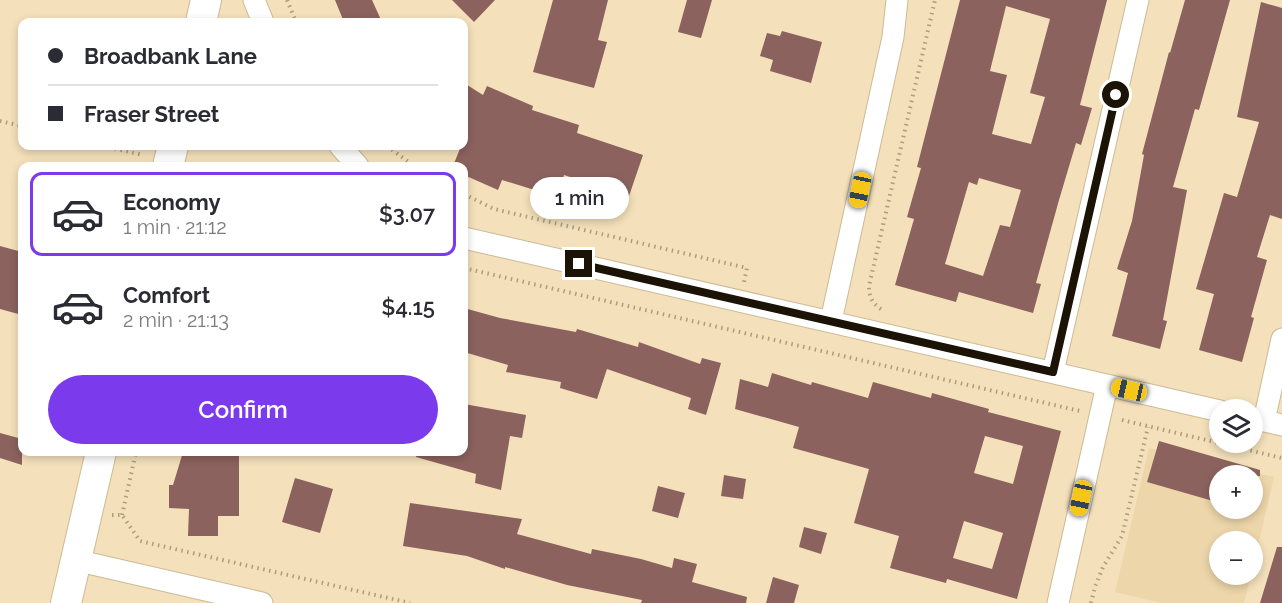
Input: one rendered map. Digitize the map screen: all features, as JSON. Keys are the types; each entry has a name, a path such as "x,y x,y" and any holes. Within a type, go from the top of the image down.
{"street":[{"path":"202,18 206,0"},
{"path":"254,0 261,18"},
{"path":"831,321 893,37 897,0"},
{"path":"893,37 906,0"},
{"path":"1053,372 1138,0"},
{"path":"344,150 354,162"},
{"path":"468,239 1209,408"},
{"path":"1266,421 1282,339"},
{"path":"1058,603 1107,385"},
{"path":"66,603 99,456"},
{"path":"75,560 262,603"}],"path":[{"path":"287,0 294,18"},
{"path":"888,311 873,303 869,295 869,286 935,0"},
{"path":"0,121 18,125"},
{"path":"125,150 170,158"},
{"path":"392,150 409,162"},
{"path":"468,196 494,209 747,268 743,285"},
{"path":"468,269 1076,410"},
{"path":"1129,422 1282,458"},
{"path":"1091,603 1103,567 1122,536 1148,427"},
{"path":"135,456 122,515 140,541 410,603"},
{"path":"104,514 122,515"}],"shaded area":[{"path":"1149,448 1222,465 1209,465 1209,519 1263,519 1263,474 1274,477 1261,531 1209,531 1209,585 1248,585 1244,603 1161,603 1115,592"}],"building":[{"path":"335,0 372,0 380,18 342,18"},
{"path":"452,0 495,0 474,22"},
{"path":"553,0 608,0 598,40 607,42 594,88 533,72"},
{"path":"687,0 712,0 701,38 678,32"},
{"path":"960,0 1107,0 1080,105 1092,108 1081,145 1076,143 1059,200 1036,283 1041,284 1033,313 959,292 956,302 895,285 914,219 907,217 921,168 917,167","holes":["1006,6 1050,19 1030,93 1045,97 1031,144 992,134 1007,75 990,71","979,178 1021,190 1010,227 1000,225 983,276 945,264 969,182 977,185"]},
{"path":"1185,0 1230,0 1199,110 1195,109 1173,187 1187,190 1163,320 1167,321 1160,349 1112,336 1128,273 1117,269 1132,221 1144,155 1142,154"},
{"path":"1261,2 1282,8 1282,219 1270,215 1257,257 1267,260 1251,317 1254,318 1242,362 1199,350 1214,294 1196,289 1224,193 1237,197 1259,122 1237,117"},
{"path":"782,31 822,42 811,83 770,71 773,60 760,56 767,33 780,36"},
{"path":"468,86 483,95 487,86 533,106 532,110 579,125 577,133 643,155 629,196 564,175 557,197 502,180 498,190 468,177 468,162 455,162 459,150 468,150"},
{"path":"0,246 18,251 18,314 0,309"},
{"path":"468,309 500,318 576,332 577,329 638,347 639,342 700,364 702,358 721,363 706,415 688,409 691,398 607,369 597,399 560,388 561,382 506,372 508,365 468,353"},
{"path":"772,373 868,398 873,382 931,398 932,393 989,409 988,412 1061,431 1017,599 947,579 946,583 890,568 899,536 854,523 869,469 793,448 799,427 735,409 740,379 768,387","holes":["985,436 1023,446 1013,484 974,473","964,521 1003,533 992,569 953,558"]},
{"path":"468,405 526,415 522,438 510,436 501,490 475,483 476,474 416,457 468,456"},
{"path":"0,433 18,438 18,456 22,456 22,465 0,458"},
{"path":"1159,441 1243,465 1209,465 1209,500 1147,482"},
{"path":"182,456 239,456 239,516 218,516 218,536 188,536 189,509 169,508 169,485 173,485"},
{"path":"724,475 746,479 743,499 721,496"},
{"path":"295,478 333,489 320,533 282,522"},
{"path":"658,486 685,493 678,518 652,511"},
{"path":"410,503 522,519 517,534 591,554 592,549 672,568 674,558 697,564 692,582 747,597 746,603 641,603 642,600 567,585 505,567 505,569 467,556 403,546"},
{"path":"804,527 827,533 821,554 799,547"},
{"path":"1277,547 1282,547 1282,603 1260,603"},
{"path":"773,577 799,585 794,603 766,603"}],"route":[{"path":"579,264 1053,372 1116,95"}]}
